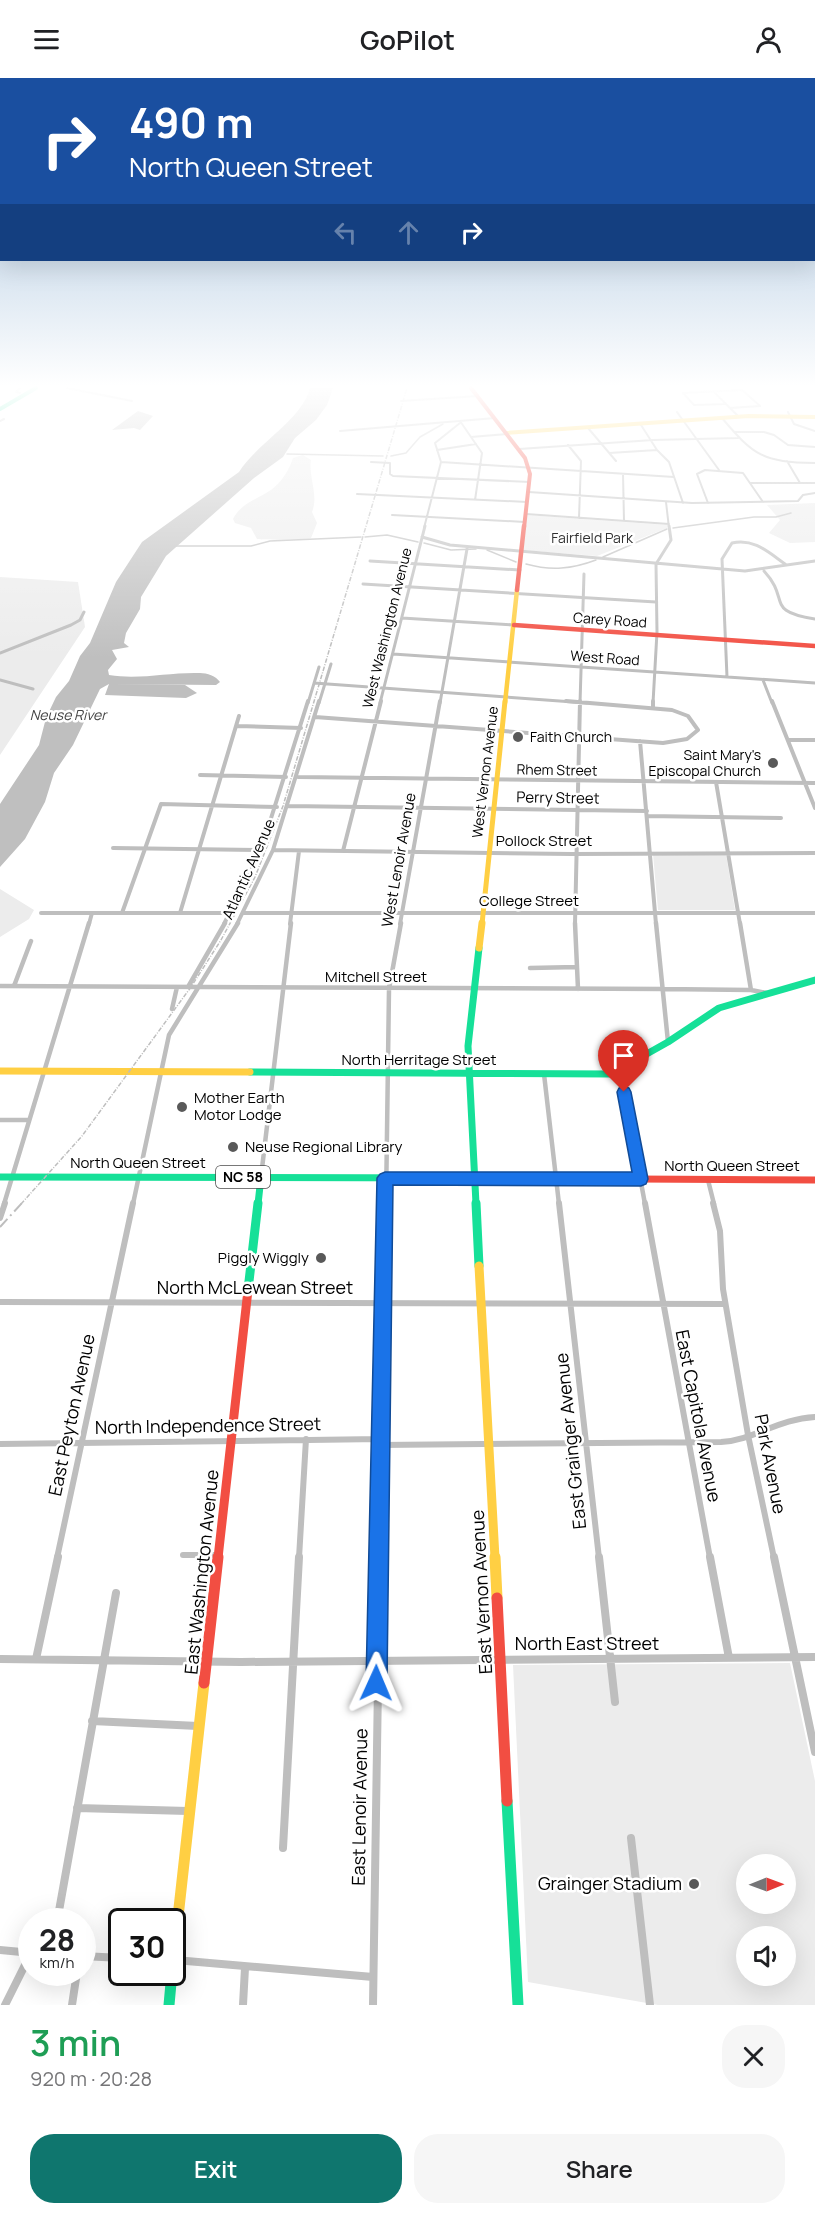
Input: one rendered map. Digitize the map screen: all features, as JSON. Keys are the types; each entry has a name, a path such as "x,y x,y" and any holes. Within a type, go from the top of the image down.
{"main road":[{"name":"West Vernon Avenue","path":"475,1178 468,1046 530,478"},
{"name":"Carey Road","path":"514,625 815,646"},
{"name":"North Herritage Street","path":"0,1071 611,1074 668,1042 719,1008 815,980"},
{"name":"North Queen Street","path":"0,1177 815,1180"},
{"name":"East Washington Avenue","path":"179,1908 261,1177"},
{"name":"East Vernon Avenue","path":"475,1178 518,2005"},
{"name":"East Washington Avenue","path":"169,2005 171,1986"}],"street":[{"name":"West Washington Avenue","path":"343,851 437,478"},
{"path":"456,478 530,482"},
{"path":"579,518 580,478"},
{"path":"623,478 624,521"},
{"path":"674,478 683,503"},
{"path":"698,478 708,503"},
{"path":"746,478 763,502"},
{"path":"797,478 800,483"},
{"path":"475,500 478,479"},
{"path":"750,483 815,483"},
{"path":"529,492 683,503 798,501 803,495 815,493"},
{"path":"357,494 527,502"},
{"path":"653,707 657,636 656,564 671,541 666,502"},
{"path":"392,515 579,518 669,524"},
{"path":"422,537 450,545 484,546 722,569 764,571 786,564 813,562"},
{"path":"727,677 723,556 732,543 739,541 756,544 786,564"},
{"name":"West Lenoir Avenue","path":"385,1178 388,989 466,549"},
{"path":"370,561 520,570"},
{"path":"764,571 776,584 780,604 784,610 795,616 815,619"},
{"path":"578,990 574,913 584,574"},
{"path":"363,584 656,602"},
{"path":"0,653 71,625 80,620 84,612"},
{"name":"Carey Road","path":"402,618 514,625"},
{"name":"West Road","path":"393,654 815,683"},
{"name":"Atlantic Avenue","path":"161,1072 169,1035 244,913 273,850 298,777 331,664"},
{"name":"Atlantic Avenue","path":"188,987 230,913 261,850 277,807 319,667"},
{"path":"0,680 33,689"},
{"path":"763,680 815,808"},
{"path":"314,683 653,707 686,714 696,723 698,730 693,737 684,741 640,741 315,717"},
{"path":"180,913 223,776 239,716"},
{"path":"237,726 301,728"},
{"path":"788,740 815,741"},
{"path":"640,741 668,1042"},
{"path":"200,776 286,777"},
{"name":"Rhem Street","path":"298,777 815,783"},
{"path":"716,782 752,990"},
{"path":"122,913 161,804 277,807"},
{"name":"Perry Street","path":"288,806 577,810 781,818"},
{"path":"112,848 261,850"},
{"name":"Pollock Street","path":"273,850 576,854 815,852"},
{"path":"261,1177 299,851"},
{"path":"41,913 230,913"},
{"path":"0,1218 92,913"},
{"name":"College Street","path":"244,913 815,913"},
{"path":"14,986 31,941"},
{"path":"530,968 577,967"},
{"name":"Mitchell Street","path":"0,986 662,989 752,990 767,993"},
{"path":"172,1009 177,987"},
{"name":"East Capitola Avenue","path":"620,1070 729,1658"},
{"name":"East Peyton Avenue","path":"36,1659 161,1072"},
{"name":"East Grainger Avenue","path":"544,1074 615,1702"},
{"path":"0,1120 28,1120"},
{"name":"East Lenoir Avenue","path":"373,2005 376,1660 385,1178"},
{"name":"Park Avenue","path":"708,1180 721,1238 725,1304 748,1435 815,1752"},
{"name":"North McLewean Street","path":"0,1302 725,1304"},
{"name":"North Independence Street","path":"0,1444 306,1440 490,1444 688,1444 742,1439 791,1419 815,1417"},
{"path":"283,1848 306,1440"},
{"path":"183,1555 219,1555"},
{"path":"59,1908 116,1593"},
{"name":"North East Street","path":"0,1659 292,1661 815,1657"},
{"path":"92,1721 200,1726"},
{"path":"77,1808 190,1811"},
{"path":"631,1838 650,2005"},
{"path":"0,1950 18,1952"},
{"path":"186,1961 373,1977"},
{"path":"243,2005 245,1968"},
{"path":"4,2005 9,2000 18,1981"},
{"path":"72,2005 75,1986"}],"green space":[{"path":"283,478 312,478 314,492 312,512 317,523 311,538 257,539 251,528 235,523 233,519 240,509 275,487"},
{"path":"815,503 815,542 790,543 769,533 780,520 767,505"},
{"name":"Fairfield Park","path":"526,515 667,525 667,528 597,556 521,550"},
{"path":"0,577 78,582 85,627 0,755"},
{"path":"653,854 726,854 735,910 658,910"},
{"path":"0,889 34,910 29,919 0,937"},
{"path":"790,1663 815,1781 815,2005 658,2005 528,1982 513,1665"}],"water":[{"name":"Neuse River","path":"231,478 254,478 166,556 141,597 140,609 126,633 124,643 129,647 112,650 117,659 108,670 109,675 132,677 203,673 220,682 216,685 110,684 185,685 197,693 186,698 105,695 109,684 100,689 73,745 54,773 45,802 25,839 0,867 0,804 39,745 46,718 56,697 69,681 80,656 90,643 116,582 142,542"}],"waterway":[{"path":"673,528 754,517 776,517 791,513"},
{"path":"603,557 667,529"},
{"path":"365,537 387,535 418,542"},
{"path":"174,546 251,546 270,541 361,537"},
{"path":"424,543 451,550 476,549"},
{"path":"487,550 516,562"},
{"path":"526,564 544,568 561,568 596,560"}],"railway":[{"path":"21,1204 82,1136 191,987 221,940 255,877 283,806 380,478"},
{"path":"0,1227 22,1203"}],"traffic: fast":[{"path":"479,948 468,1046 479,1266"},
{"path":"250,1072 611,1074 668,1042 719,1008 815,980"},
{"path":"0,1177 475,1178"},
{"path":"248,1290 261,1177"},
{"path":"507,1801 518,2005"},
{"path":"169,2005 171,1986"}],"traffic: slow":[{"path":"479,948 517,590"},
{"path":"0,1071 250,1072"},
{"path":"479,1266 497,1598"},
{"path":"179,1908 204,1683"}],"traffic: jam":[{"path":"517,590 530,478"},
{"path":"514,625 815,646"},
{"path":"475,1178 815,1180"},
{"path":"204,1683 248,1290"},
{"path":"497,1598 507,1801"}],"place":[{"name":"Faith Church","path":"518,737"},
{"name":"Saint Mary's Episcopal Church","path":"773,763"},
{"name":"Mother Earth Motor Lodge","path":"182,1107"},
{"name":"Neuse Regional Library","path":"233,1147"},
{"name":"Piggly Wiggly","path":"321,1258"},
{"name":"Grainger Stadium","path":"694,1884"}],"route":[{"path":"376,1683 385,1178 641,1179 624,1092"}]}
